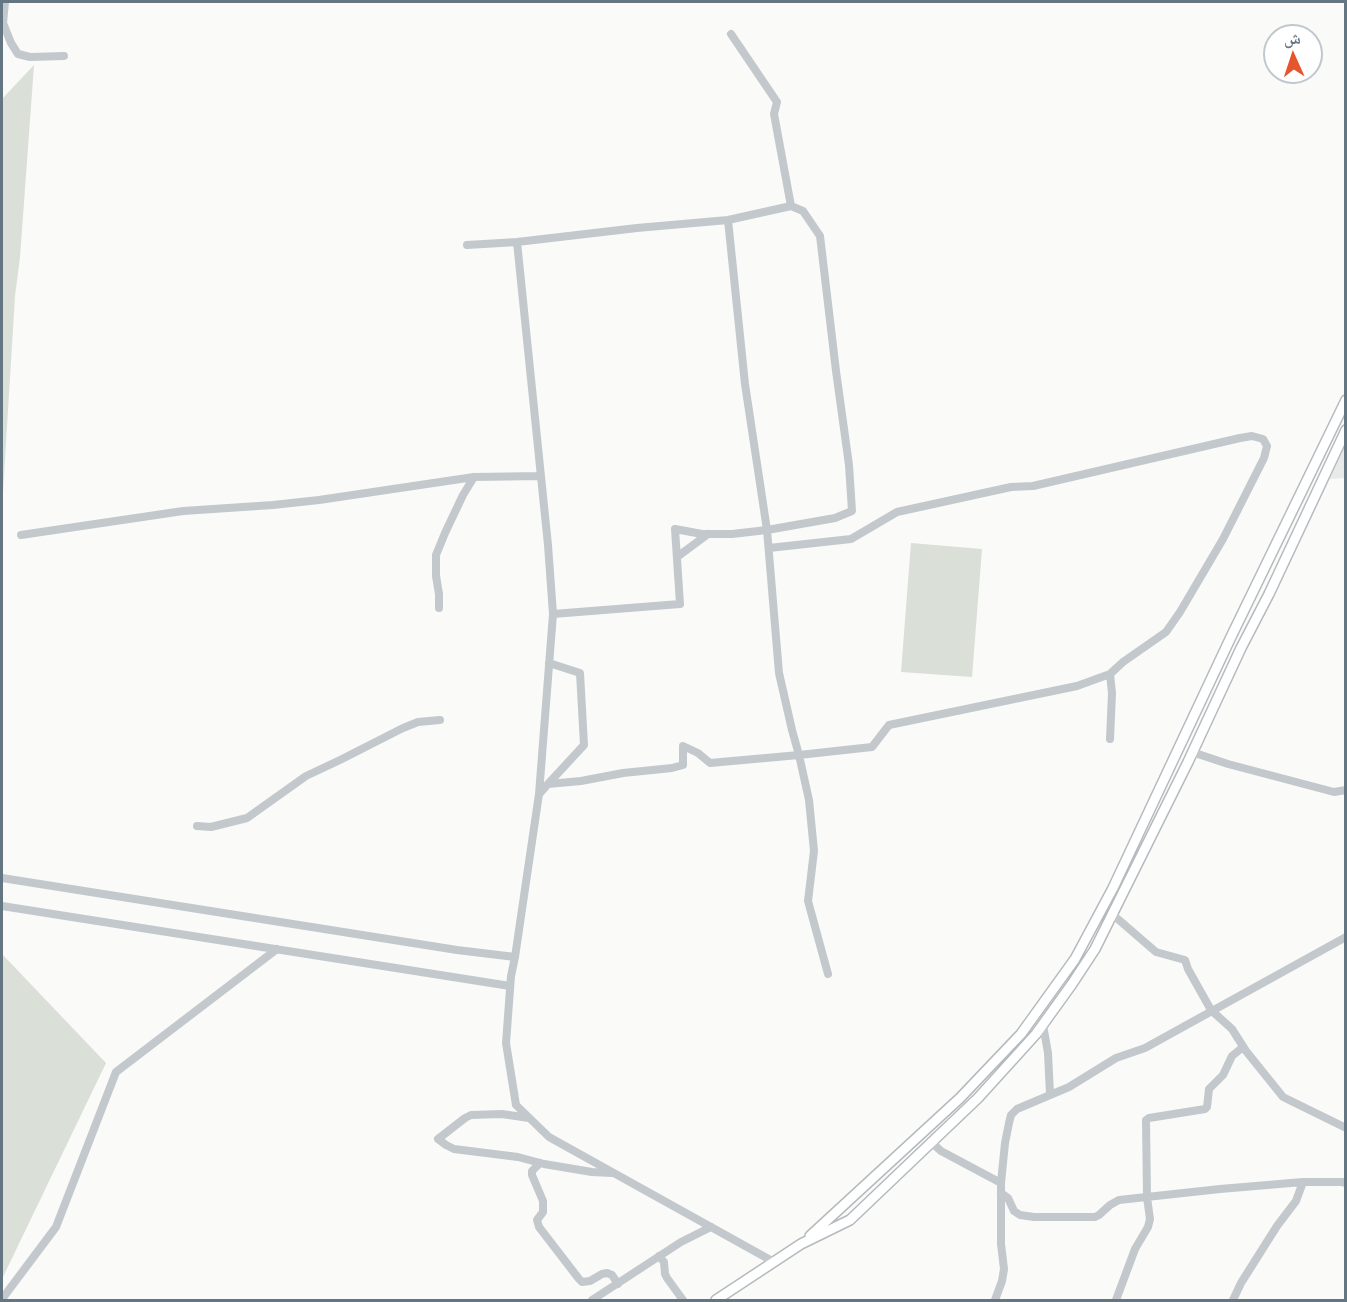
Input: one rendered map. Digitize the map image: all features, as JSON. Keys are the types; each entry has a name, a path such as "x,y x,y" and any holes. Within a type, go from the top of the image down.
{"main road":[{"path":"801,1244 960,1098 1021,1034 1075,959 1113,888 1346,400"},
{"path":"716,1300 801,1244 850,1220 978,1098 1036,1034 1095,949 1188,762 1346,430"},
{"path":"1224,654 1235,653 1237,658"},
{"path":"1209,684 1213,690 1222,689"},
{"path":"1175,756 1188,762"}],"street":[{"path":"6,2 3,23 10,43 18,54 30,57 64,56"},
{"path":"731,34 777,102 774,114 791,206"},
{"path":"467,245 728,220 791,206 803,211 820,236 849,465 852,511 835,518 732,534 689,533 675,529 680,604 553,614"},
{"path":"728,220 745,384 767,530 779,673 809,800 814,850 808,901 828,974"},
{"path":"517,242 553,614 539,794 510,986 506,1043 516,1105 549,1137 774,1262"},
{"path":"548,783 581,781 683,765 683,746 710,762 872,747 889,724 1077,686 1110,674 1123,662 1166,632 1180,612 1223,539 1264,458 1267,446 1263,439 1246,436 1033,486 1000,489 897,512 851,539 769,548"},
{"path":"21,536 183,511 319,500 474,477 540,476"},
{"path":"439,608 436,555 463,495 474,477"},
{"path":"677,557 708,534"},
{"path":"539,794 584,745 580,672 549,663"},
{"path":"1110,674 1113,693 1110,739"},
{"path":"197,826 211,827 247,818 306,776 403,728 418,722 440,720"},
{"path":"1192,752 1334,792 1346,790"},
{"path":"2,878 515,957"},
{"path":"2,906 510,986"},
{"path":"1112,914 1156,952 1185,960 1211,1010 1232,1029 1243,1047 1283,1097 1346,1128"},
{"path":"995,1300 1004,1269 1001,1244 1001,1182 1005,1143 1011,1115 1017,1108 1069,1087 1116,1058 1145,1048 1346,937"},
{"path":"2,1299 56,1227 116,1072 277,949"},
{"path":"1042,1025 1048,1053 1050,1094"},
{"path":"1116,1300 1135,1249 1148,1227 1150,1213 1147,1197 1146,1120 1205,1109 1209,1089 1223,1075 1232,1056 1243,1047"},
{"path":"531,1119 502,1114 471,1115 438,1139 454,1149 518,1157 592,1172 614,1173"},
{"path":"932,1142 941,1151 1001,1182"},
{"path":"540,1163 532,1171 543,1201 543,1212 537,1220 539,1227 582,1282 607,1274 612,1275 618,1284"},
{"path":"1233,1300 1241,1283 1277,1226 1296,1201 1303,1182"},
{"path":"1001,1193 1008,1197 1016,1213 1034,1217 1095,1217 1110,1204 1119,1200 1303,1182 1342,1182 1346,1184"},
{"path":"592,1300 681,1242 711,1227"},
{"path":"659,1256 664,1262 667,1278 683,1300"}],"shaded area":[{"path":"34,65 15,296 2,508 2,99"},
{"path":"1345,446 1345,478 1330,479"},
{"path":"911,543 982,549 972,677 901,672"},
{"path":"2,954 106,1063 2,1279"}]}
